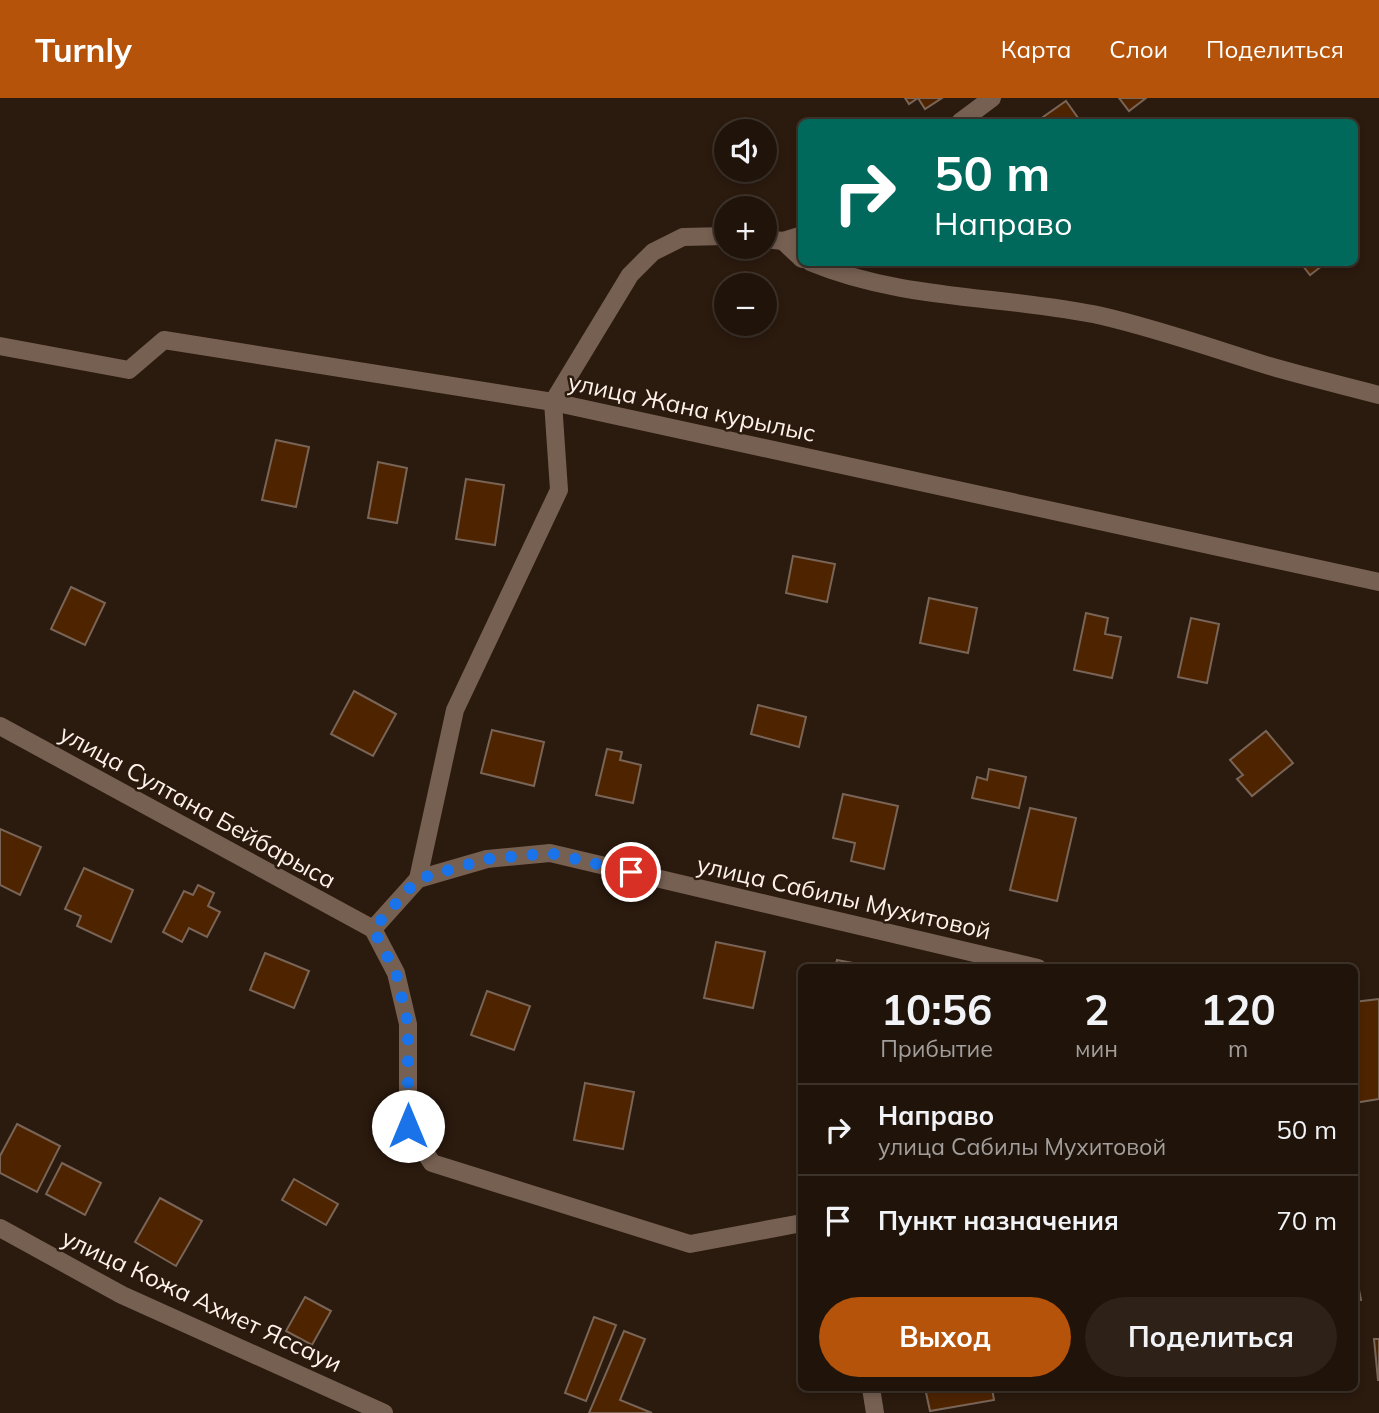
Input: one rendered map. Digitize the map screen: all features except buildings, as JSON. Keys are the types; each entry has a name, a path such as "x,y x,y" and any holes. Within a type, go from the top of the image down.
{"street":[{"path":"964,119 992,98"},
{"path":"714,236 683,237 653,253 630,275 553,402 559,490 455,710 418,879 373,929 396,973 408,1024 408,1126 432,1163 690,1244 798,1224"},
{"path":"777,239 798,236"},
{"path":"777,242 798,256"},
{"path":"819,266 840,275 914,292 1011,301 1102,316 1379,396"},
{"name":"улица Жана курылыс","path":"0,346 129,370 164,340 553,402 1379,582"},
{"name":"улица Султана Бейбарыса","path":"0,726 373,929"},
{"name":"улица Сабилы Мухитовой","path":"418,879 487,859 550,853 1021,964"},
{"name":"улица Кожа Ахмет Яссауи","path":"0,1228 122,1295 384,1413"},
{"path":"871,1391 875,1413"}],"route":[{"path":"408,1126 408,1024 396,973 373,929 418,879 487,859 550,853 631,872"}]}
